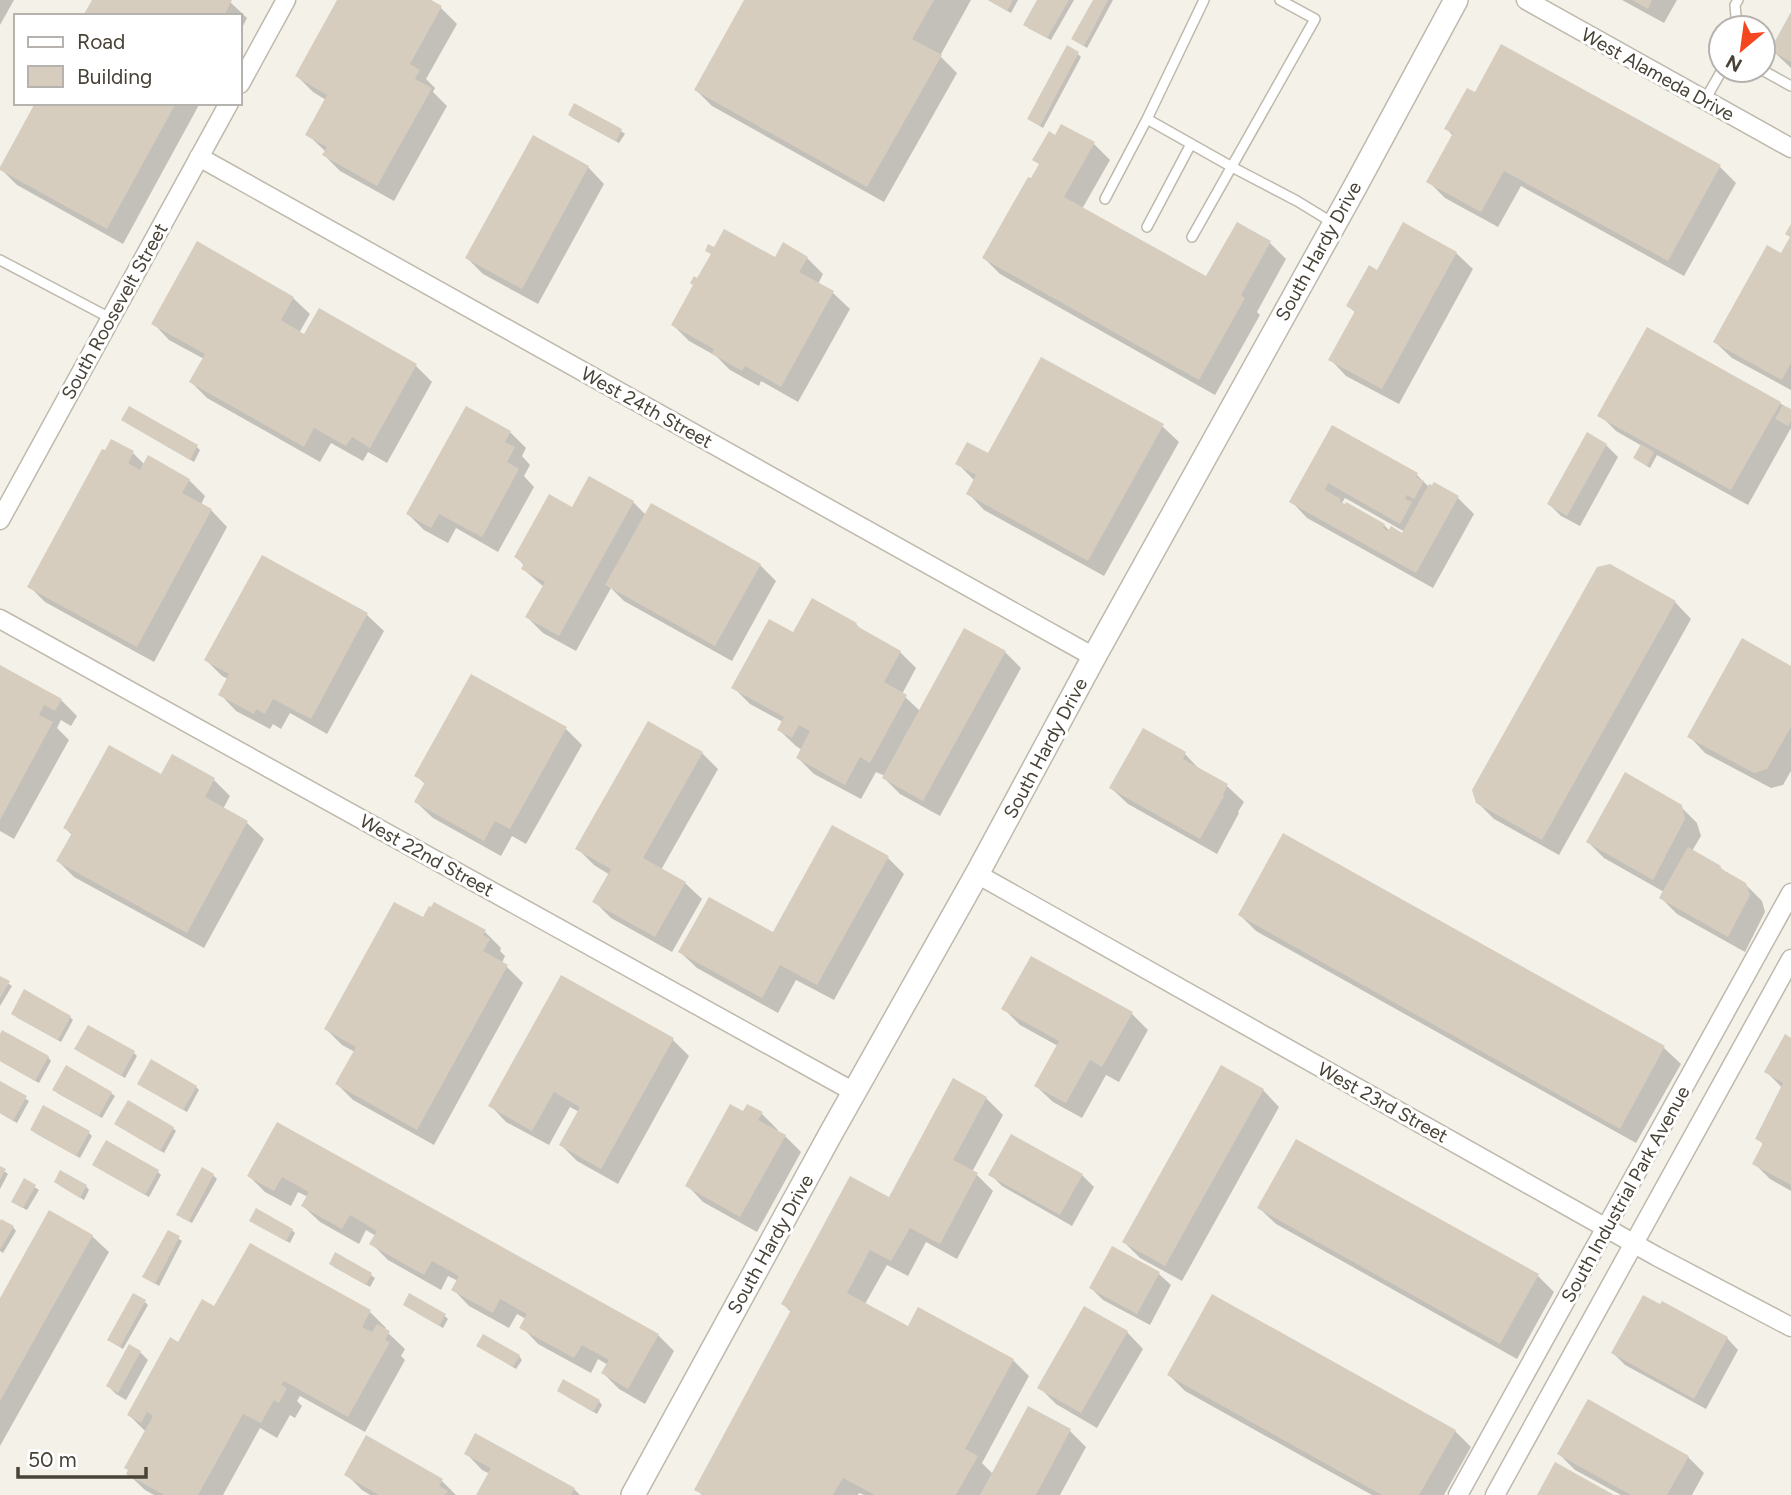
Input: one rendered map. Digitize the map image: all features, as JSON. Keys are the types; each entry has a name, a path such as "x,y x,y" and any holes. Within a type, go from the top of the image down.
{"street":[{"path":"242,80 286,0"},
{"name":"South Hardy Drive","path":"633,1495 1456,0"},
{"name":"West Alameda Drive","path":"1526,0 1791,148"},
{"name":"South Roosevelt Street","path":"0,520 228,105"},
{"name":"West 24th Street","path":"199,157 1094,657"},
{"name":"West 22nd Street","path":"0,618 853,1092"},
{"name":"West 23rd Street","path":"977,874 1606,1227 1791,1327"},
{"name":"South Industrial Park Avenue","path":"1458,1495 1791,893"},
{"name":"South Industrial Park Avenue","path":"1495,1495 1791,959"}],"lane":[{"path":"1105,199 1204,0"},
{"path":"1192,237 1315,19 1280,0"},
{"path":"1705,100 1714,84"},
{"path":"1147,119 1334,223"},
{"path":"1147,227 1191,144"},
{"path":"0,260 110,318"}],"building":[{"path":"92,0 232,0 225,14 84,14"},
{"path":"337,0 431,0 442,6 410,64 420,70 415,79 432,88 377,186 322,155 327,147 305,135 327,95 295,76"},
{"path":"744,0 934,0 912,39 942,55 867,187 694,90"},
{"path":"988,0 1013,0 1007,11"},
{"path":"1037,0 1069,0 1047,38 1023,25"},
{"path":"1093,0 1108,0 1084,46 1071,39"},
{"path":"1632,0 1652,0 1648,9"},
{"path":"1791,12 1791,62 1777,54 1777,37"},
{"path":"1501,44 1721,165 1668,261 1504,171 1481,212 1426,182 1453,133 1444,129 1467,88 1475,92"},
{"path":"1067,45 1079,52 1040,126 1027,119"},
{"path":"574,103 622,129 616,141 568,115"},
{"path":"34,105 175,105 107,229 0,170"},
{"path":"1061,124 1095,142 1064,197 1206,276 1237,222 1271,241 1241,295 1245,298 1199,380 982,258 1028,177 1031,178 1039,164 1032,160 1049,131 1055,135"},
{"path":"533,135 589,166 522,289 465,258"},
{"path":"1403,222 1457,252 1382,389 1328,360 1355,311 1346,306 1369,265 1377,270"},
{"path":"1791,224 1791,363 1782,380 1713,342 1767,245 1781,253 1790,237 1785,234"},
{"path":"724,229 775,257 783,242 808,257 799,272 834,291 781,387 745,366 742,371 712,354 714,349 671,325 693,285 690,283 694,276 697,278 711,254 705,251 708,244 714,247"},
{"path":"197,241 294,297 281,320 304,334 319,308 417,364 370,448 352,437 346,446 314,428 304,447 189,382 205,354 151,324"},
{"path":"1647,327 1781,402 1731,490 1597,416"},
{"path":"1041,357 1164,424 1088,561 966,494 976,475 955,464 967,442 988,453"},
{"path":"1783,405 1791,409 1788,426 1775,419"},
{"path":"129,406 198,445 190,460 121,420"},
{"path":"466,406 511,431 505,442 515,447 507,462 519,469 482,537 439,514 431,528 406,514"},
{"path":"1332,425 1418,473 1416,477 1424,481 1414,499 1407,495 1405,499 1412,502 1400,524 1328,483 1325,490 1341,499 1340,502 1346,502 1385,524 1383,528 1388,531 1391,526 1402,533 1429,484 1434,482 1459,496 1416,573 1289,502"},
{"path":"1587,432 1607,444 1567,516 1547,504"},
{"path":"111,439 134,451 128,463 140,470 148,455 190,479 182,493 212,509 137,647 27,587 102,449 105,450"},
{"path":"1641,444 1654,452 1647,466 1633,458"},
{"path":"589,476 634,501 559,636 525,617 545,582 521,569 524,563 514,557 549,494 572,507"},
{"path":"651,503 761,564 715,646 605,585"},
{"path":"262,555 368,613 311,719 273,699 265,714 256,709 254,714 218,695 229,674 204,660"},
{"path":"1610,564 1676,601 1542,840 1476,803 1472,790 1597,567"},
{"path":"812,598 901,651 884,682 907,695 870,763 860,757 845,785 796,758 810,731 799,725 792,738 777,730 784,717 731,688 769,619 793,632"},
{"path":"964,628 1006,651 923,801 882,778"},
{"path":"1742,638 1791,666 1791,727 1767,769 1754,773 1687,737"},
{"path":"0,665 62,699 55,711 44,705 39,715 53,722 0,820"},
{"path":"471,674 567,727 510,829 495,821 484,841 414,802 425,782 414,776"},
{"path":"648,721 703,752 643,858 686,882 655,937 592,902 611,869 575,849"},
{"path":"1143,728 1186,752 1183,759 1228,784 1200,839 1109,788"},
{"path":"109,745 161,774 172,754 215,778 205,797 248,821 187,933 56,861 72,833 63,828"},
{"path":"1625,772 1682,805 1685,819 1653,880 1586,842"},
{"path":"832,825 889,856 817,985 780,965 762,998 678,952 709,897 773,932"},
{"path":"1283,833 1665,1046 1620,1129 1238,915"},
{"path":"1688,847 1746,883 1750,895 1728,937 1659,898"},
{"path":"394,902 423,917 434,902 486,930 483,935 490,939 483,951 508,965 417,1130 335,1084 356,1047 324,1029"},
{"path":"1031,956 1133,1012 1102,1067 1090,1060 1066,1103 1034,1086 1059,1041 1001,1009"},
{"path":"561,975 674,1038 601,1169 559,1145 580,1107 554,1092 532,1131 488,1106"},
{"path":"0,976 10,981 0,998"},
{"path":"24,989 71,1016 58,1040 11,1014"},
{"path":"88,1025 135,1051 121,1076 74,1049"},
{"path":"2,1030 49,1056 35,1081 0,1061"},
{"path":"1785,1034 1791,1038 1791,1185 1752,1164 1763,1143 1755,1139 1783,1083 1764,1072"},
{"path":"151,1059 197,1086 183,1110 137,1084"},
{"path":"66,1065 112,1092 99,1116 52,1090"},
{"path":"1221,1065 1264,1089 1165,1266 1122,1242"},
{"path":"953,1078 987,1097 953,1160 978,1173 940,1244 910,1228 891,1261 870,1250 847,1293 908,1326 918,1307 1014,1359 965,1449 978,1456 956,1495 875,1495 843,1478 833,1495 704,1495 694,1490 791,1310 781,1304 850,1176 889,1197"},
{"path":"0,1081 27,1096 13,1121 0,1113"},
{"path":"128,1100 174,1127 160,1151 114,1124"},
{"path":"730,1104 743,1111 747,1104 763,1112 758,1120 786,1135 740,1217 685,1186"},
{"path":"43,1105 90,1131 76,1156 30,1130"},
{"path":"277,1122 659,1334 628,1389 601,1373 609,1360 582,1345 574,1358 519,1328 527,1314 500,1299 493,1313 451,1290 459,1276 432,1261 424,1275 369,1244 377,1231 350,1215 342,1229 301,1206 309,1192 282,1177 274,1191 247,1176"},
{"path":"1011,1134 1083,1174 1060,1215 988,1175"},
{"path":"1296,1139 1539,1274 1500,1344 1257,1208"},
{"path":"106,1140 159,1170 145,1195 92,1165"},
{"path":"0,1166 6,1169 0,1180"},
{"path":"202,1167 214,1174 189,1221 176,1215"},
{"path":"60,1170 87,1185 80,1198 54,1182"},
{"path":"24,1178 36,1185 23,1208 11,1202"},
{"path":"256,1208 293,1229 286,1241 249,1221"},
{"path":"49,1210 93,1235 0,1401 0,1298"},
{"path":"1,1219 14,1226 0,1250 0,1221"},
{"path":"168,1230 180,1236 155,1284 142,1277"},
{"path":"250,1243 371,1310 362,1327 372,1332 377,1324 390,1331 385,1340 390,1342 348,1417 284,1381 281,1385 287,1388 279,1403 274,1400 261,1423 243,1414 198,1495 164,1495 126,1474 128,1470 124,1468 153,1416 147,1412 141,1423 127,1415 170,1337 178,1342 202,1299 214,1306"},
{"path":"1112,1246 1160,1272 1137,1314 1089,1288"},
{"path":"335,1252 372,1273 366,1285 329,1264"},
{"path":"133,1293 146,1300 120,1347 107,1340"},
{"path":"409,1293 446,1314 439,1326 403,1305"},
{"path":"1212,1294 1456,1430 1419,1495 1382,1495 1167,1375"},
{"path":"1643,1295 1660,1304 1662,1301 1728,1337 1694,1399 1611,1353"},
{"path":"1084,1306 1128,1331 1081,1413 1037,1388"},
{"path":"483,1334 520,1355 513,1367 476,1346"},
{"path":"129,1344 141,1351 118,1393 106,1386"},
{"path":"563,1379 600,1400 593,1412 557,1391"},
{"path":"1588,1399 1689,1456 1667,1495 1631,1495 1557,1454"},
{"path":"1028,1406 1071,1429 1036,1495 980,1495"},
{"path":"475,1433 575,1488 571,1495 476,1495 491,1468 464,1454"},
{"path":"366,1435 443,1479 439,1486 448,1491 445,1495 379,1495 344,1475"},
{"path":"1555,1462 1614,1495 1537,1495"}]}
